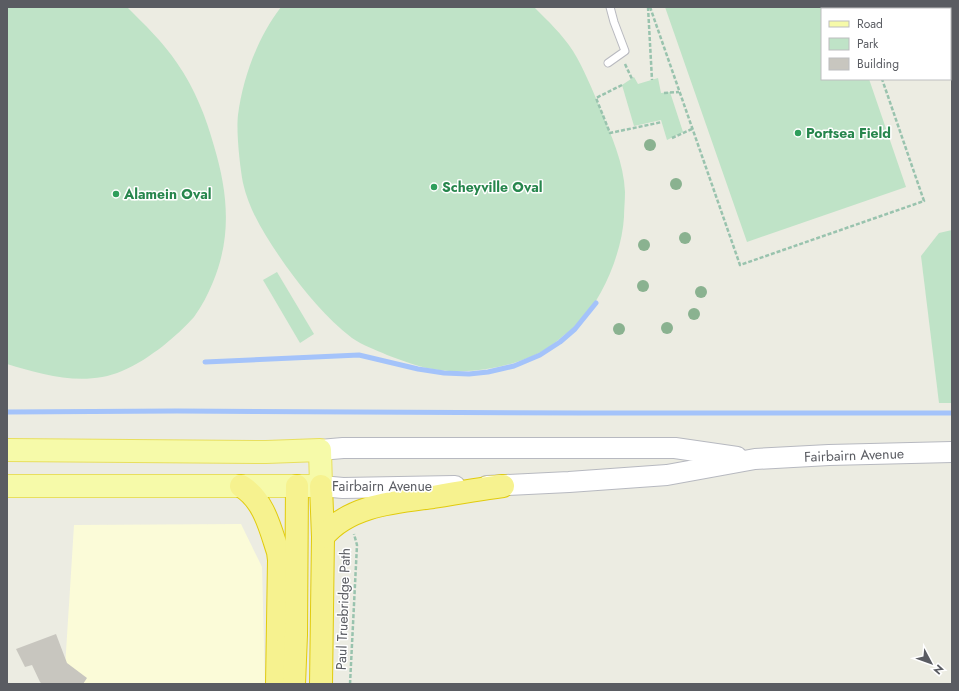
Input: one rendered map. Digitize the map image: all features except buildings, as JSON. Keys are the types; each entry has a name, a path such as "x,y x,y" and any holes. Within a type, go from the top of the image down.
{"highway":[{"path":"241,486 253,495 261,505 279,560 277,684"},
{"path":"294,684 296,635 297,486"},
{"path":"321,486 323,537 321,684"},
{"path":"323,537 336,524 346,518 395,502 503,486"}],"main road":[{"name":"Fairbairn Avenue","path":"7,450 296,451 343,448 676,448 755,459"},
{"path":"320,450 321,486"},
{"path":"296,451 297,486"},
{"name":"Fairbairn Avenue","path":"7,486 321,486 343,488 503,486 667,475 755,459 829,455 952,452"}],"lane":[{"path":"608,63 625,51 610,7"}],"path":[{"path":"649,7 652,80"},
{"path":"649,7 740,265 924,201 882,80"},
{"path":"621,54 632,79"},
{"path":"622,85 596,98 610,133 662,122"},
{"path":"664,93 679,92"},
{"path":"672,138 692,129"},
{"name":"Paul Truebridge Path","path":"346,518 357,545 350,684"}],"shaded area":[{"path":"241,524 262,567 265,684 64,684 74,525"}],"green space":[{"name":"Alamein Oval","path":"7,7 127,7 172,55 189,83 207,124 219,163 225,198 225,231 219,265 209,291 194,317 167,343 133,366 108,376 79,379 64,378 7,364"},
{"name":"Scheyville Oval","path":"281,7 534,7 555,28 573,51 594,94 620,160 625,192 622,231 610,274 595,302 576,326 539,353 515,363 490,369 465,371 432,369 406,362 360,343 342,330 308,295 286,266 260,226 250,205 243,183 238,140 238,115 240,101 248,72 265,31"},
{"name":"Portsea Field","path":"665,7 843,7 821,8 821,80 869,80 906,187 747,242"},
{"path":"634,77 638,84 658,78 661,93 670,92 683,132 667,140 661,120 634,126 622,85"},
{"path":"952,230 952,403 939,403 921,256 939,233"},
{"path":"277,272 314,334 300,343 263,280"}],"waterway":[{"path":"205,362 359,355 418,369 444,373 469,374 488,372 514,366 540,355 560,342 575,329 596,303"},
{"path":"7,412 952,413"}],"place":[{"name":"Portsea Field","path":"798,133"},
{"name":"Scheyville Oval","path":"434,187"},
{"name":"Alamein Oval","path":"116,194"}]}
